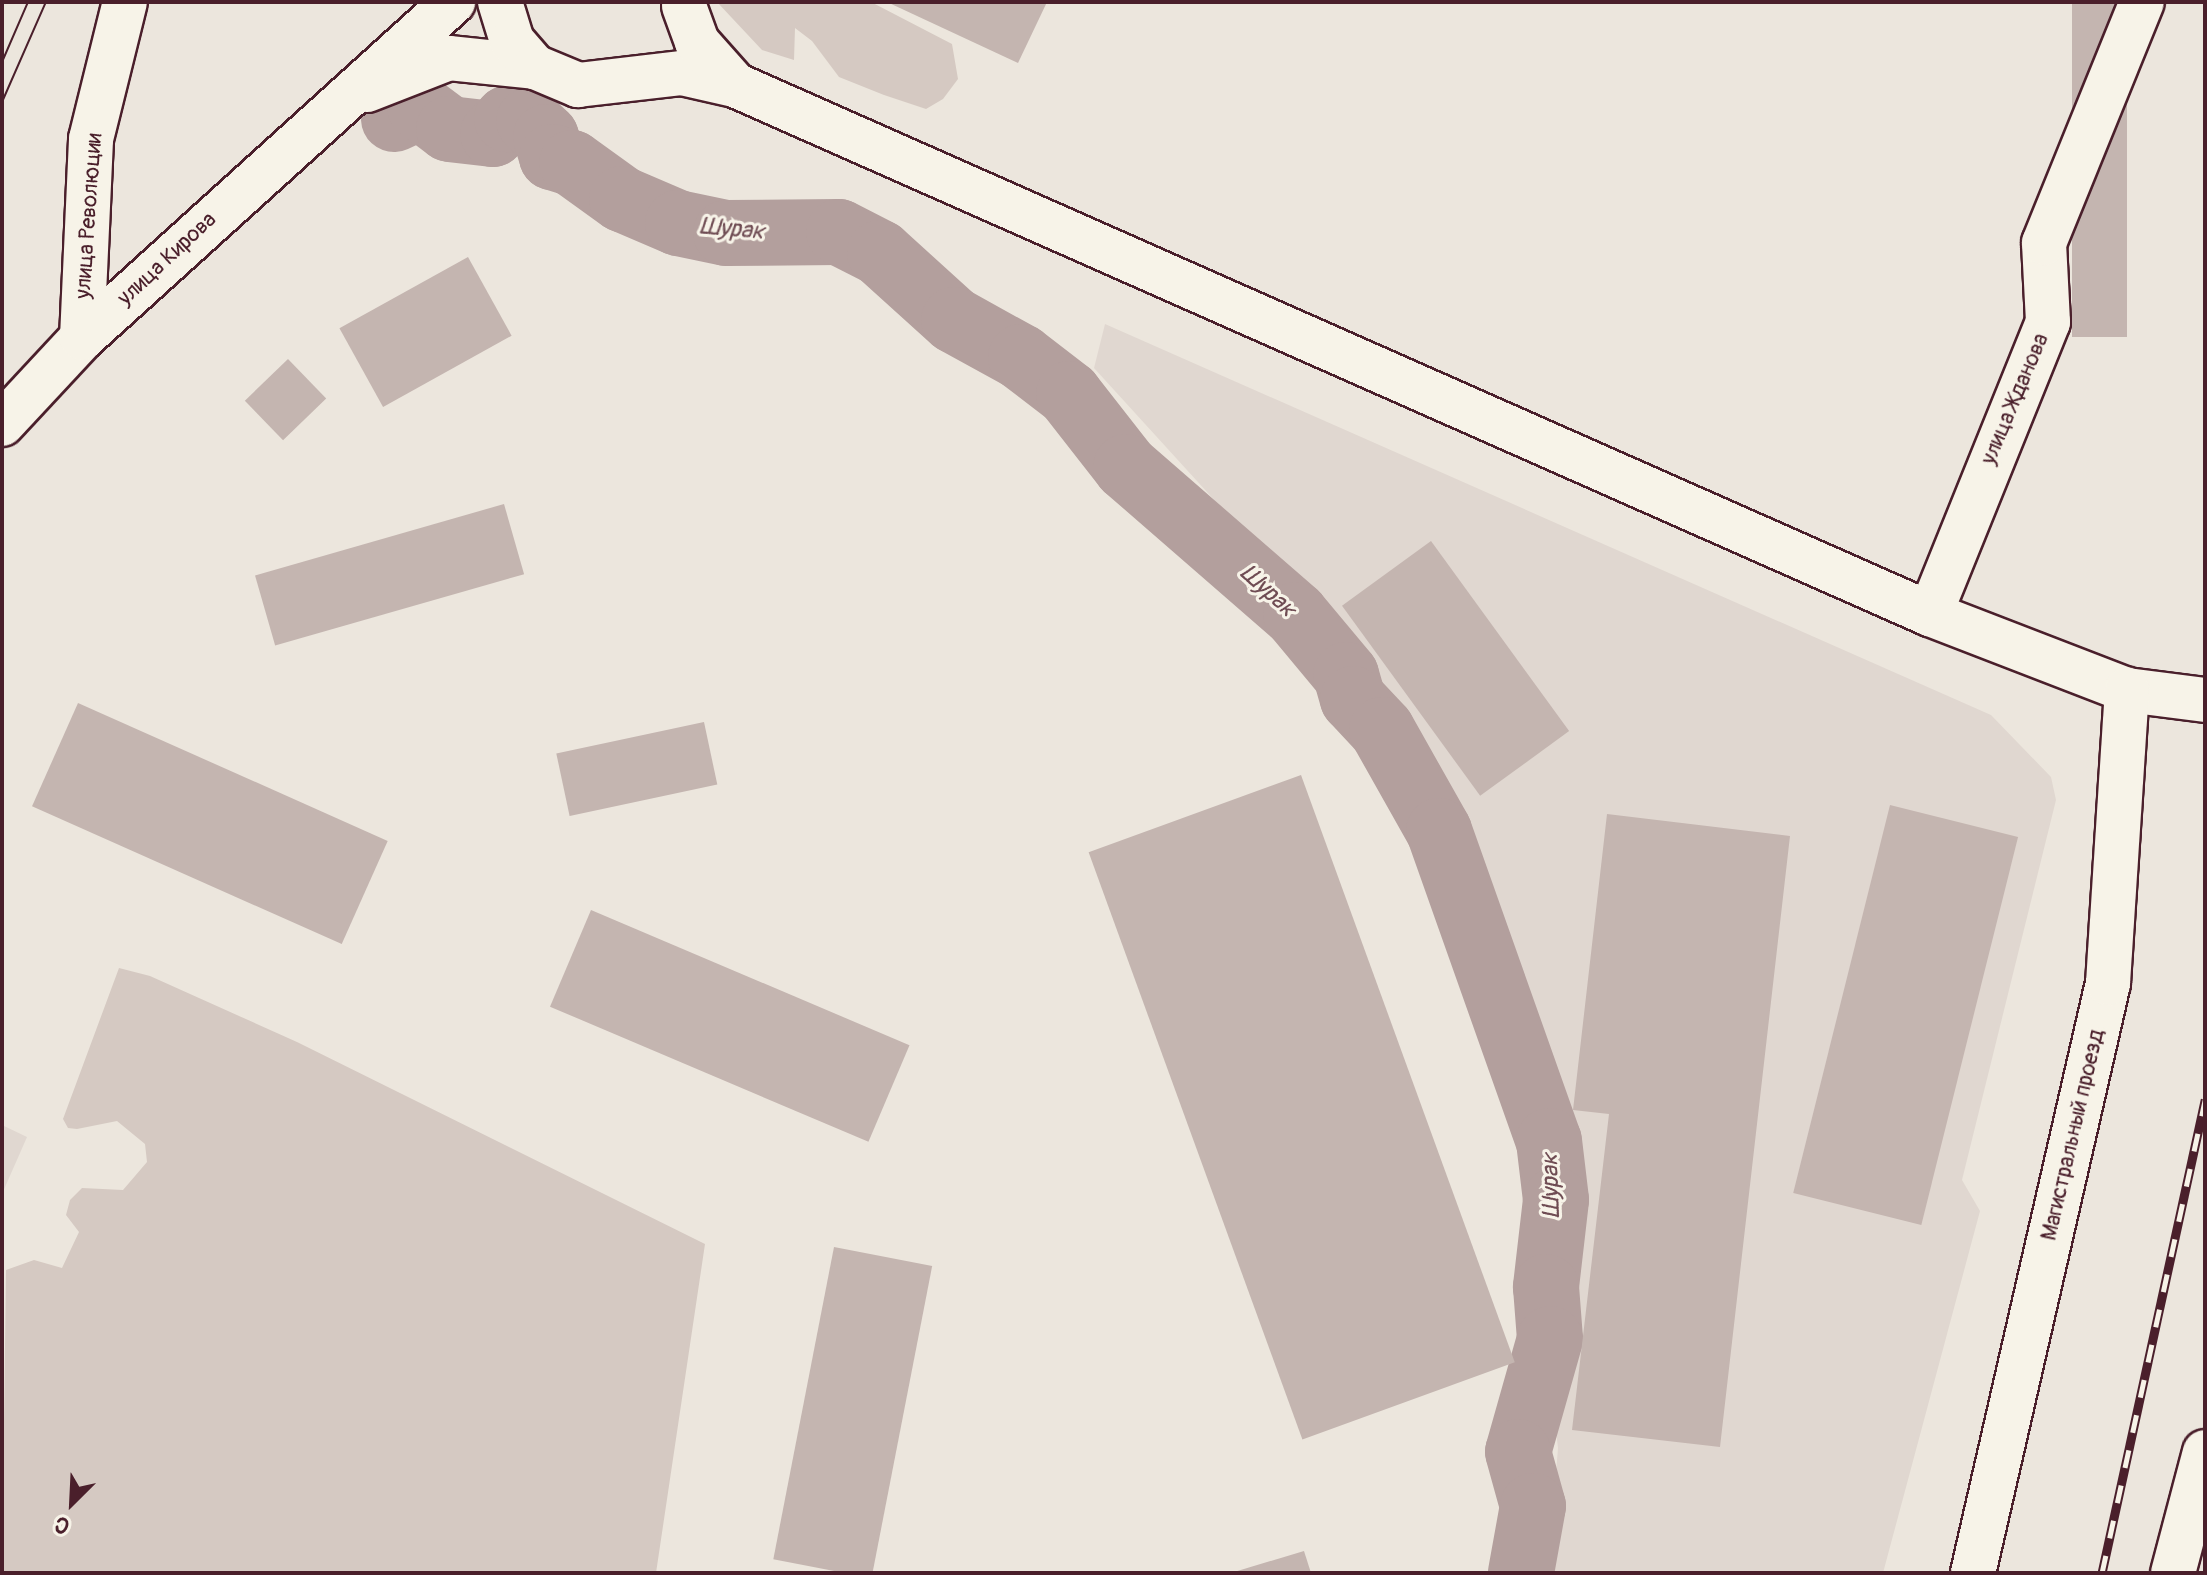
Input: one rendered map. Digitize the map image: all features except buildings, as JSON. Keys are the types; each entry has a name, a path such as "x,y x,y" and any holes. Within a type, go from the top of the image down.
{"main road":[{"name":"улица Революции","path":"82,338 91,139 125,2"},
{"name":"улица Кирова","path":"2,424 82,338 339,101 453,2"},
{"path":"500,2 512,41 535,67"},
{"name":"улица Жданова","path":"1930,614 2048,322 2044,243 2142,2"},
{"path":"636,75 660,56 674,36 683,4"},
{"path":"683,4 697,42 735,85"},
{"path":"339,101 449,58 535,67 578,85 602,86 636,75 682,73 735,85 1930,614 2127,690 2205,700"},
{"name":"Магистральный проезд","path":"1973,1573 2108,983 2127,690"},
{"path":"2173,1573 2205,1452"}],"shaded area":[{"path":"717,2 871,2 952,44 958,79 943,99 926,109 839,77 812,41 795,28 794,60 762,50"},
{"path":"1105,324 1991,715 2051,777 2056,800 1962,1180 1980,1211 1883,1573 1548,1573 1558,1448 1552,1397 1570,1231 1566,1164 1468,864 1374,692 1279,571 1094,368"},
{"path":"119,968 150,976 297,1042 705,1244 656,1573 2,1573 6,1270 34,1260 62,1268 79,1232 66,1215 70,1200 82,1188 123,1190 147,1162 145,1144 117,1121 77,1129 68,1128 63,1119"},
{"path":"2,1125 27,1137 2,1194"}],"waterway":[{"name":"Шурак","path":"394,119 420,107 449,129 493,134 507,119 529,121 546,137 552,157 572,163 622,199 678,223 726,233 839,232 880,253 954,320 1021,357 1069,394 1126,467 1296,615 1346,675 1353,699 1382,730 1439,831 1549,1141 1556,1200 1546,1287 1550,1339 1518,1452 1533,1506 1521,1573"}],"tram line":[{"path":"2,62 28,2"},
{"path":"2,102 46,2"}],"railway":[{"path":"2102,1573 2205,1099"}]}
